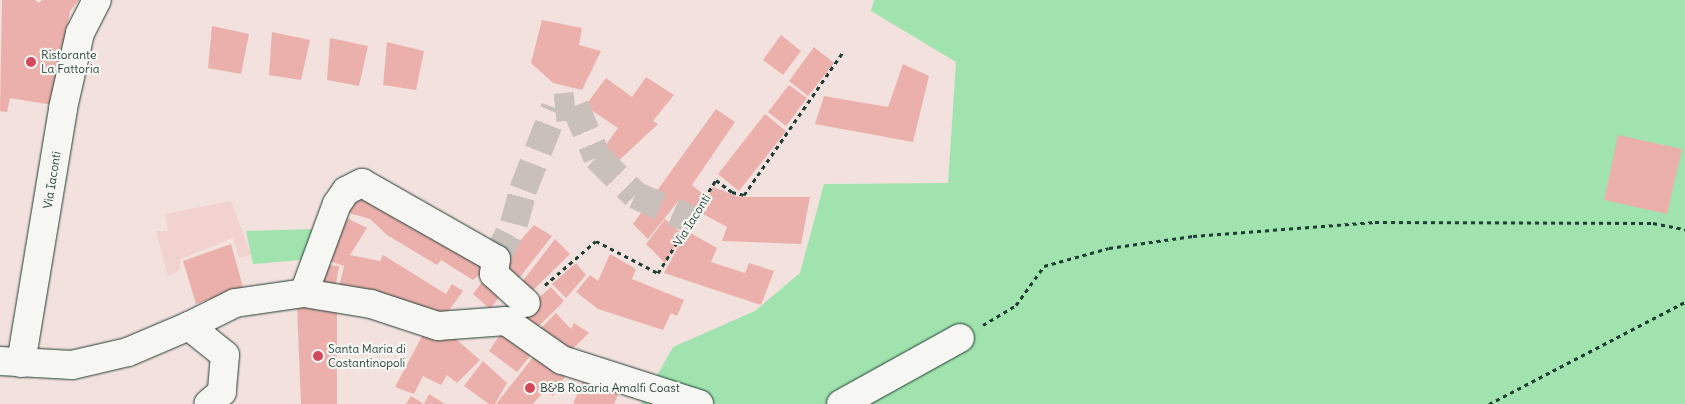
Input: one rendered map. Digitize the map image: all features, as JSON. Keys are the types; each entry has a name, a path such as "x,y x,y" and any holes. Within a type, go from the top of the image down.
{"street":[{"name":"Via Iaconti","path":"97,0 80,33 11,362 72,365 128,352 189,326 235,303 304,293 371,304 438,326 506,321 562,360 699,404"},
{"path":"304,293 337,204 346,191 362,183 496,259 494,274 526,302"},
{"path":"189,326 225,355 222,392 208,404"},
{"path":"841,404 960,338"}],"path":[{"name":"Via Iaconti","path":"526,302 596,241 658,273 716,180 732,192 744,195 843,52"},
{"path":"960,338 1016,305 1044,266 1109,248 1193,236 1375,222 1653,223 1685,229"},
{"path":"1489,404 1685,302"}],"shaded area":[{"path":"231,201 251,255 239,258 233,238 180,259 180,270 168,276 156,231 168,231 165,214"}],"green space":[{"path":"874,0 1685,0 1685,404 641,404 673,347 755,311 800,273 824,184 948,183 956,62 871,11"},
{"path":"313,229 312,259 253,264 246,231"}],"building":[{"name":"Ristorante La Fattoria","path":"2,0 35,0 39,3 42,0 79,0 70,11 53,105 10,98 7,112 0,111"},
{"path":"542,20 582,28 579,45 601,51 582,90 553,83 531,63"},
{"path":"212,26 249,34 241,74 208,68"},
{"path":"272,32 310,40 301,80 269,75"},
{"path":"781,35 801,51 783,75 763,60"},
{"path":"330,38 368,46 359,86 327,80"},
{"path":"387,42 424,51 416,90 383,85"},
{"path":"814,47 834,63 808,96 789,81"},
{"path":"903,64 929,76 913,142 815,124 824,96 888,107"},
{"path":"646,77 674,95 653,121 658,124 614,165 602,150 618,128 585,106 606,78 632,97"},
{"path":"789,85 807,98 786,126 768,112"},
{"path":"716,109 735,122 692,185 704,195 696,212 679,200 648,239 633,224"},
{"path":"765,114 786,131 739,191 718,174"},
{"path":"1618,135 1682,149 1667,214 1604,200"},
{"path":"353,186 451,246 446,254 457,240 494,264 473,280 441,260 437,265 387,235 370,219 342,211"},
{"path":"713,187 739,197 810,197 801,244 722,241 727,227 701,213"},
{"path":"347,218 367,228 350,255 380,261 383,255 446,294 452,284 463,291 442,320 339,287 344,266 329,261"},
{"path":"665,219 682,234 665,263 646,244"},
{"path":"534,225 552,236 513,286 495,269"},
{"path":"687,231 717,248 711,262 745,273 749,263 774,271 761,305 664,273"},
{"path":"555,239 570,254 528,295 519,286"},
{"path":"231,244 243,287 196,304 183,261"},
{"path":"610,254 636,269 632,279 684,300 677,316 671,313 663,330 598,309 576,292 590,275 598,281"},
{"path":"576,263 586,275 566,298 552,284"},
{"path":"325,265 339,266 335,290 318,287"},
{"path":"489,273 506,288 490,309 473,294"},
{"path":"551,287 564,301 536,329 520,314"},
{"name":"Santa Maria di Costantinopoli","path":"297,307 337,307 337,404 301,404"},
{"path":"556,313 571,329 574,323 589,333 564,357 538,331"},
{"path":"427,327 449,333 480,360 457,383 447,375 441,385 423,376 414,394 395,387"},
{"path":"505,327 536,349 517,372 489,351"},
{"path":"538,351 569,370 553,396 545,390 533,404 496,404"},
{"path":"483,361 507,383 495,404 489,404 464,386"},
{"path":"584,378 621,388 614,404 573,404"},
{"path":"429,394 445,404 424,404"},
{"path":"411,396 424,404 406,404"}],"tunnel":[{"path":"496,259 514,224 523,190 555,108 575,106 597,157 635,195 692,220"}],"place":[{"name":"Ristorante La Fattoria","path":"31,62"},
{"name":"Santa Maria di Costantinopoli","path":"318,356"},
{"name":"B&B Rosaria Amalfi Coast","path":"530,388"}]}
